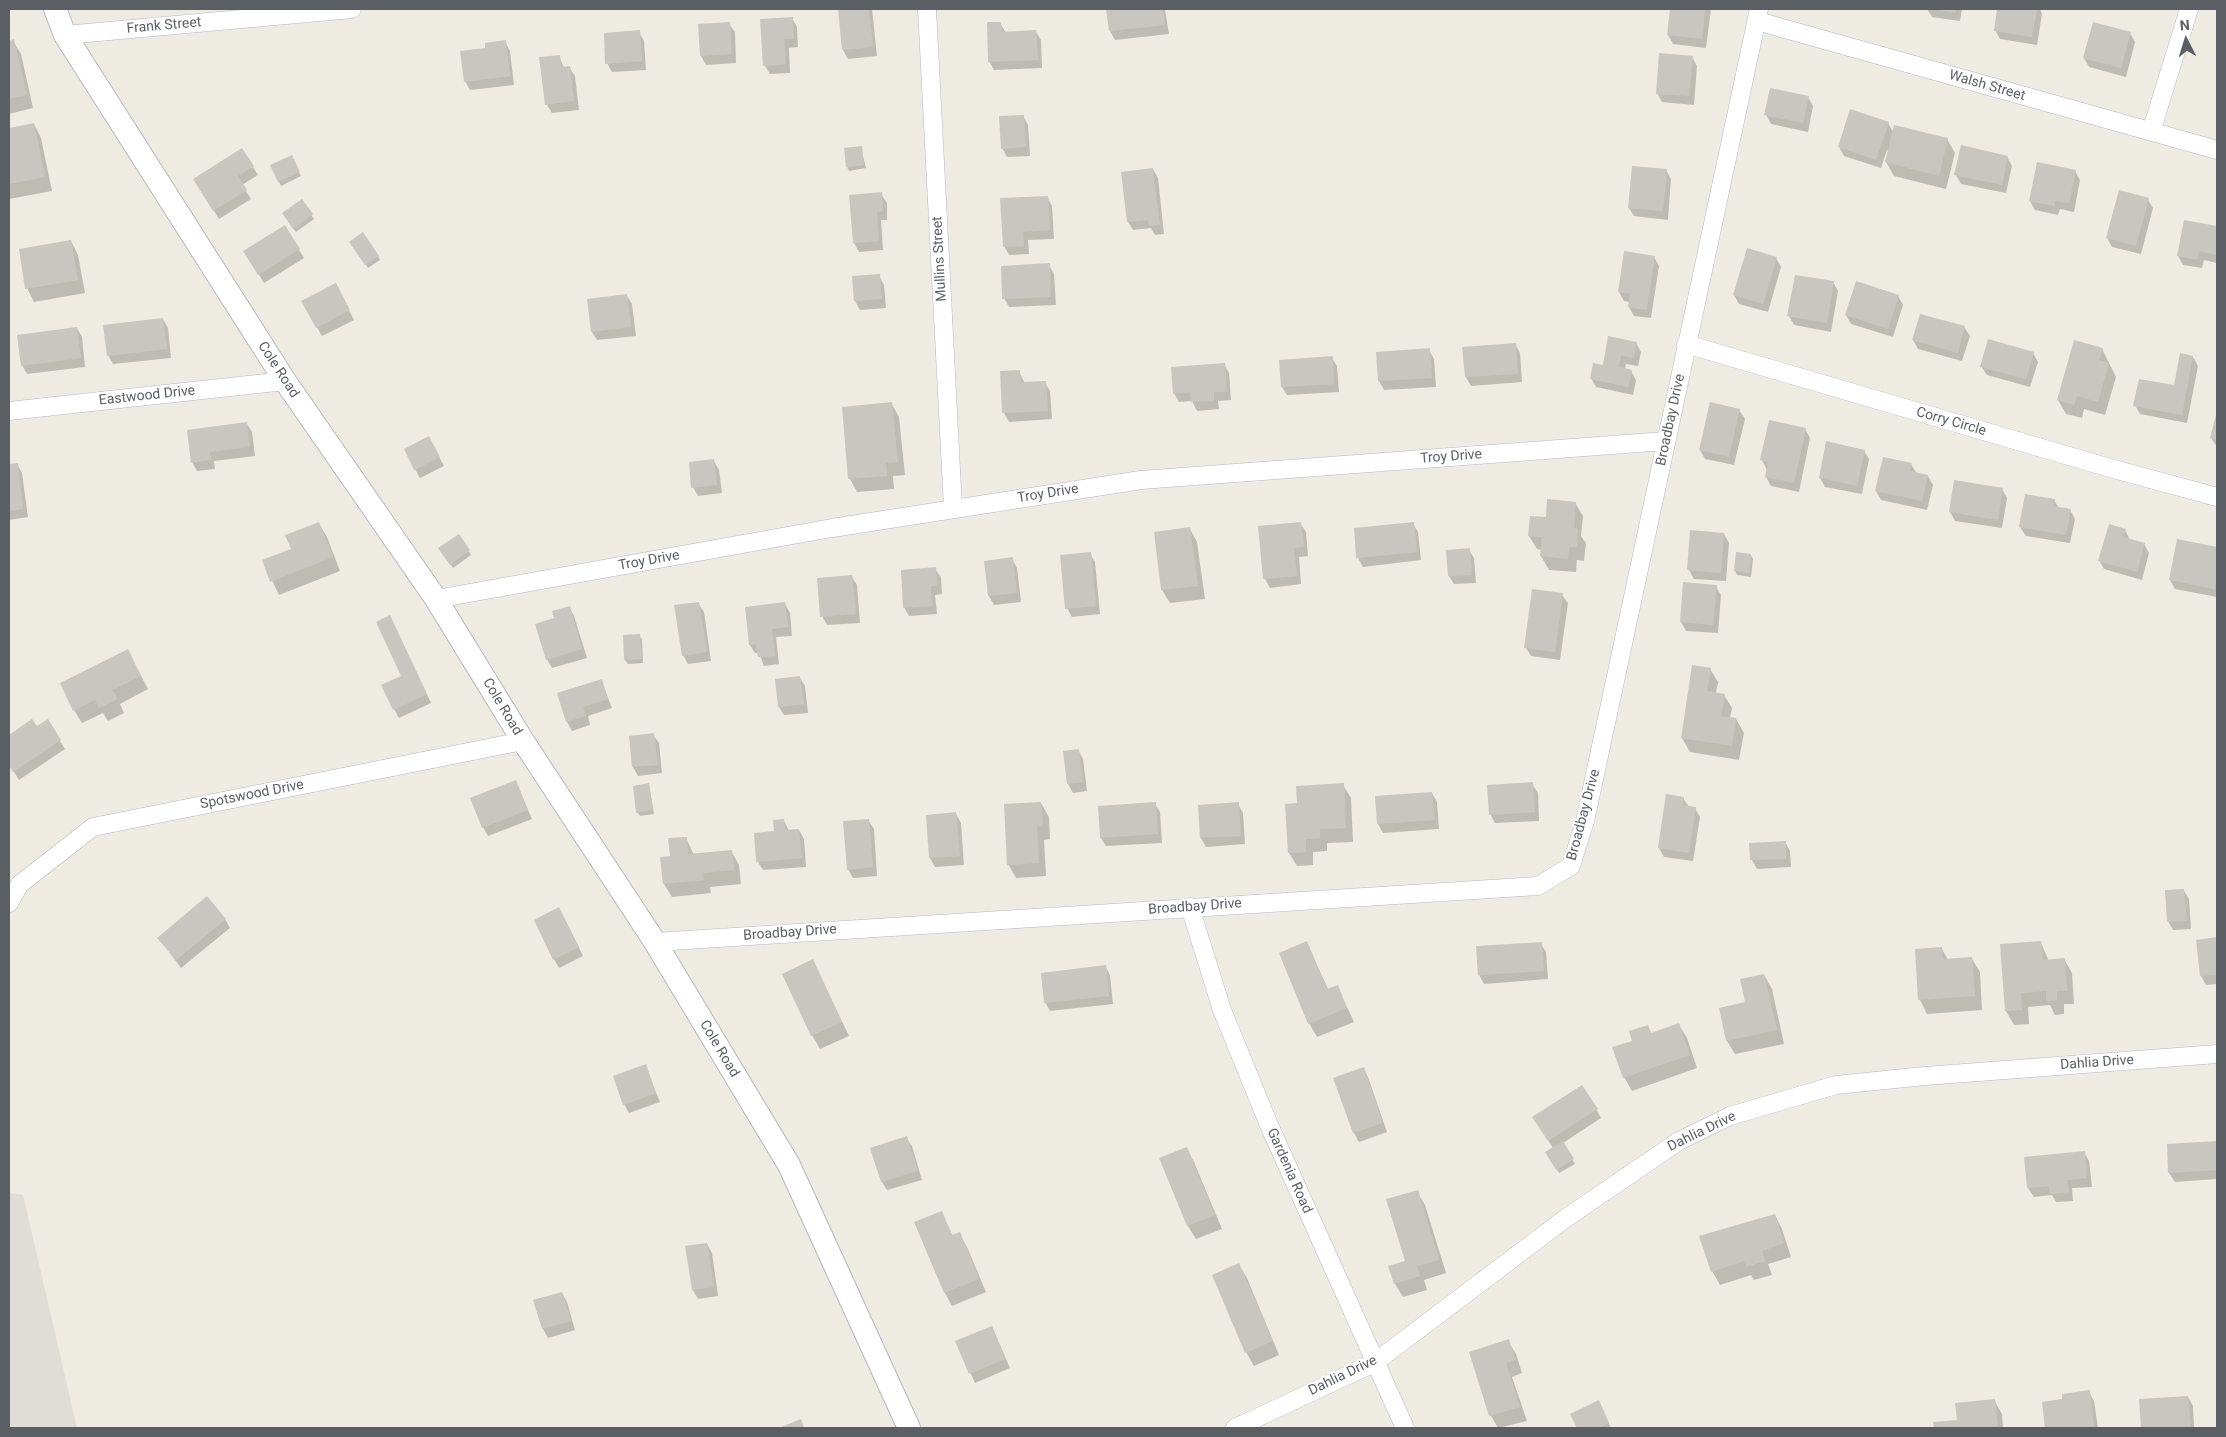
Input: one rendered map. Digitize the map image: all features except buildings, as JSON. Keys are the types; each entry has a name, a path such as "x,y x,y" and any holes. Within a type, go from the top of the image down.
{"street":[{"name":"Cole Road","path":"55,9 65,35 285,381 436,599 523,741 655,942 789,1165 909,1428"},
{"name":"Frank Street","path":"65,35 352,9"},
{"name":"Mullins Street","path":"927,9 953,508"},
{"path":"2151,132 2189,9"},
{"name":"Walsh Street","path":"1758,15 2217,150"},
{"name":"Broadbay Drive","path":"655,942 1538,886 1571,866 1585,821 1758,15"},
{"name":"Corry Circle","path":"1686,344 2110,468 2217,497"},
{"name":"Eastwood Drive","path":"9,410 285,381"},
{"name":"Troy Drive","path":"436,599 832,528 1141,480 1666,441"},
{"name":"Spotswood Drive","path":"9,903 20,884 94,827 523,741"},
{"name":"Gardenia Road","path":"1190,907 1222,1010 1269,1125 1374,1363 1405,1428"},
{"name":"Dahlia Drive","path":"1235,1428 1374,1363 1566,1218 1679,1141 1730,1116 1836,1085 2217,1054"}],"shaded area":[{"path":"9,1193 23,1195 77,1428 9,1428"}]}
